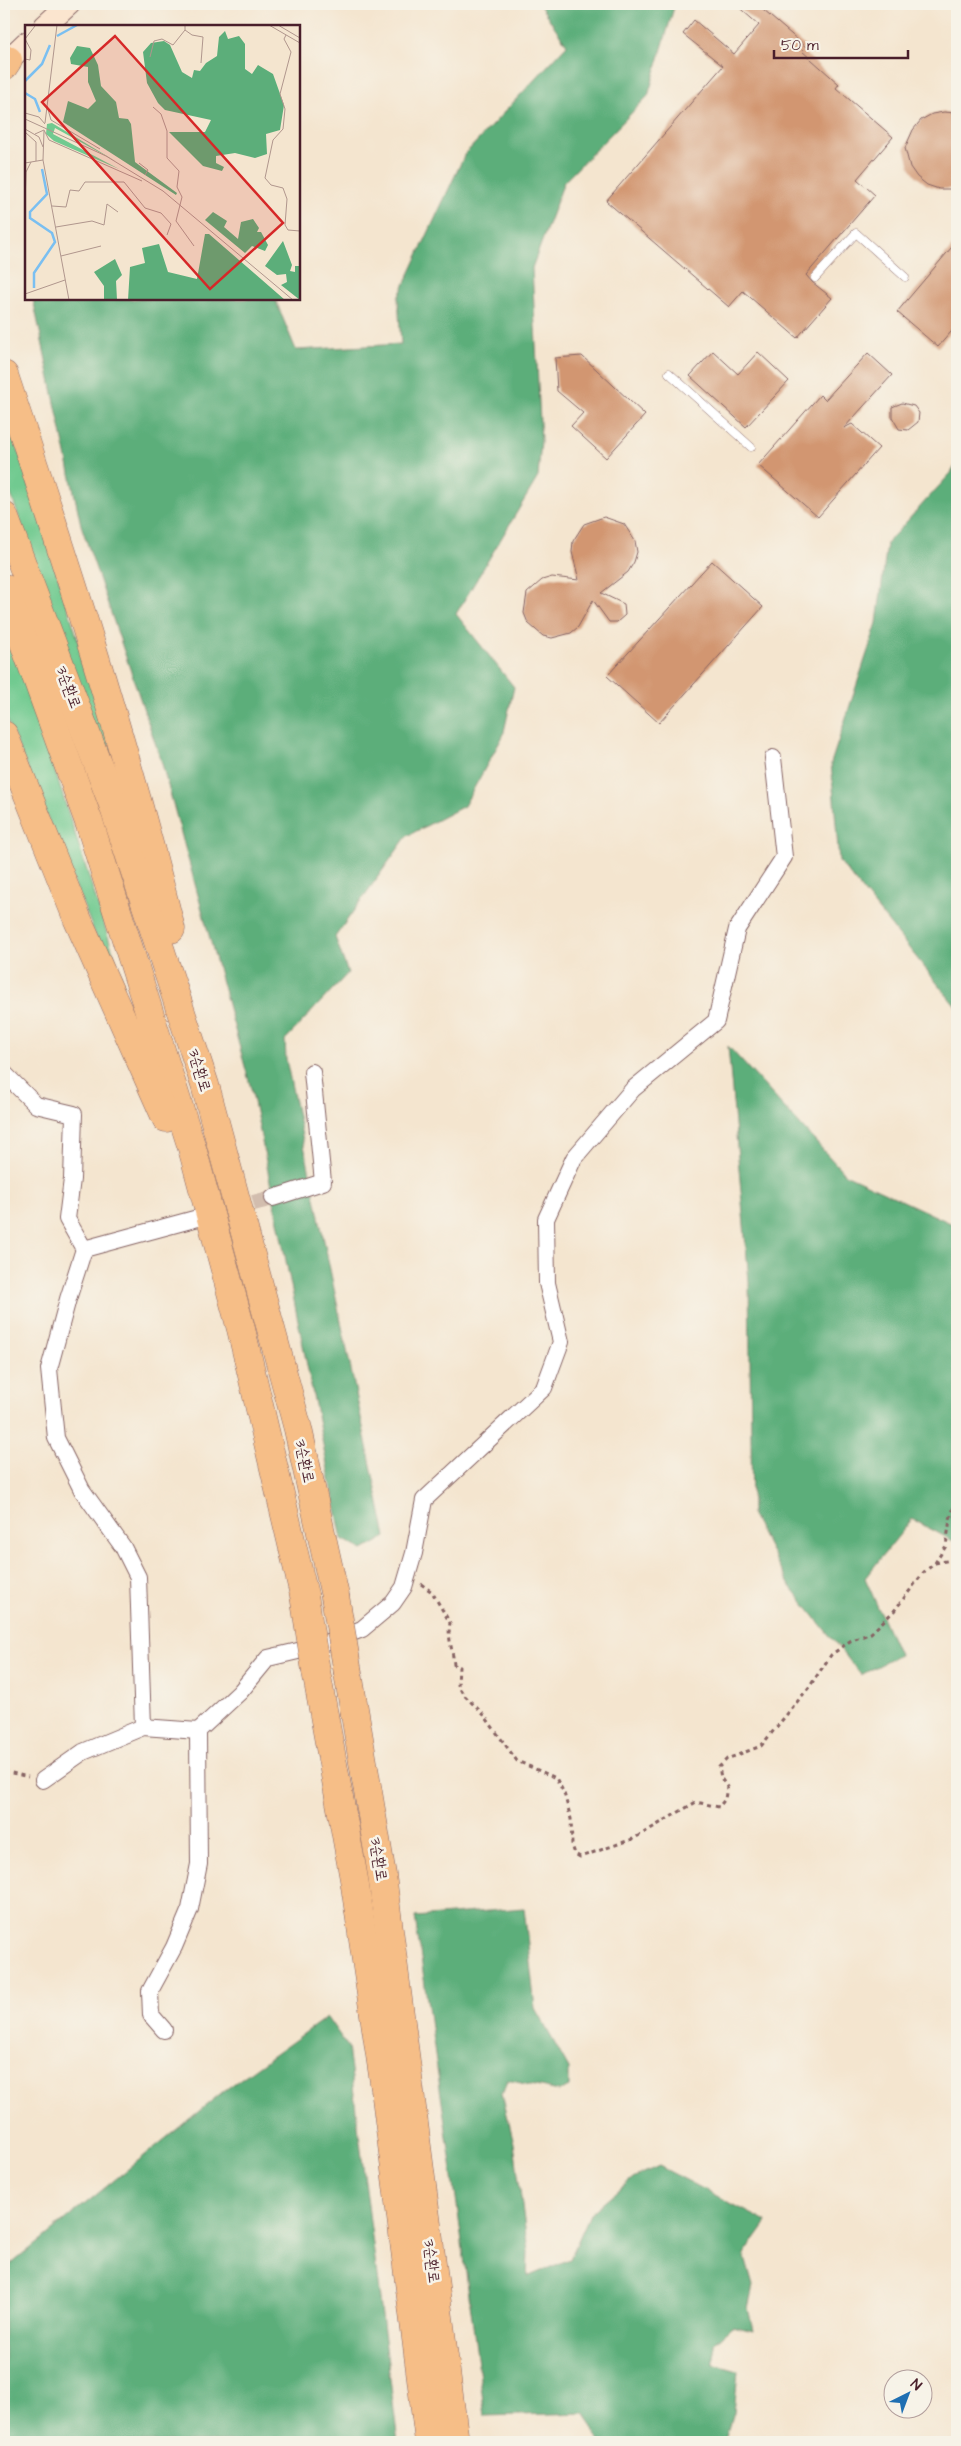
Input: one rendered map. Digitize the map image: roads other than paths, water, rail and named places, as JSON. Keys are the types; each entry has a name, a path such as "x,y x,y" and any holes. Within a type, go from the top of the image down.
{"highway":[{"path":"4,375 61,548 144,821 274,1343"},
{"name":"3순환로","path":"4,516 122,830 204,1085 298,1429 335,1596 382,1875 455,2442"},
{"name":"3순환로","path":"4,588 90,825 189,1138 205,1222 243,1338 304,1595 354,1879 381,2060 429,2442"},
{"path":"4,735 73,909 205,1222"}],"street":[{"path":"46,25 69,4"},
{"path":"43,1780 83,1752 143,1727 198,1731 240,1692 268,1658 315,1647 362,1629 393,1603 404,1587 414,1553 424,1500 544,1388 561,1342 547,1283 546,1219 574,1158 633,1089 716,1021 737,929 784,857 773,758"},
{"path":"273,1198 323,1182 312,1072"},
{"path":"4,1073 36,1105 74,1114 72,1179 67,1219 84,1249 68,1298 49,1370 56,1438 82,1490 123,1547 138,1577 143,1727"},
{"path":"84,1249 205,1222"},
{"path":"164,2030 151,2015 150,1991 174,1947 190,1909 198,1864 198,1731"}],"lane":[{"path":"815,278 856,233 905,277"},
{"path":"669,373 751,447"}],"tunnel":[{"path":"230,1209 273,1198"}]}
